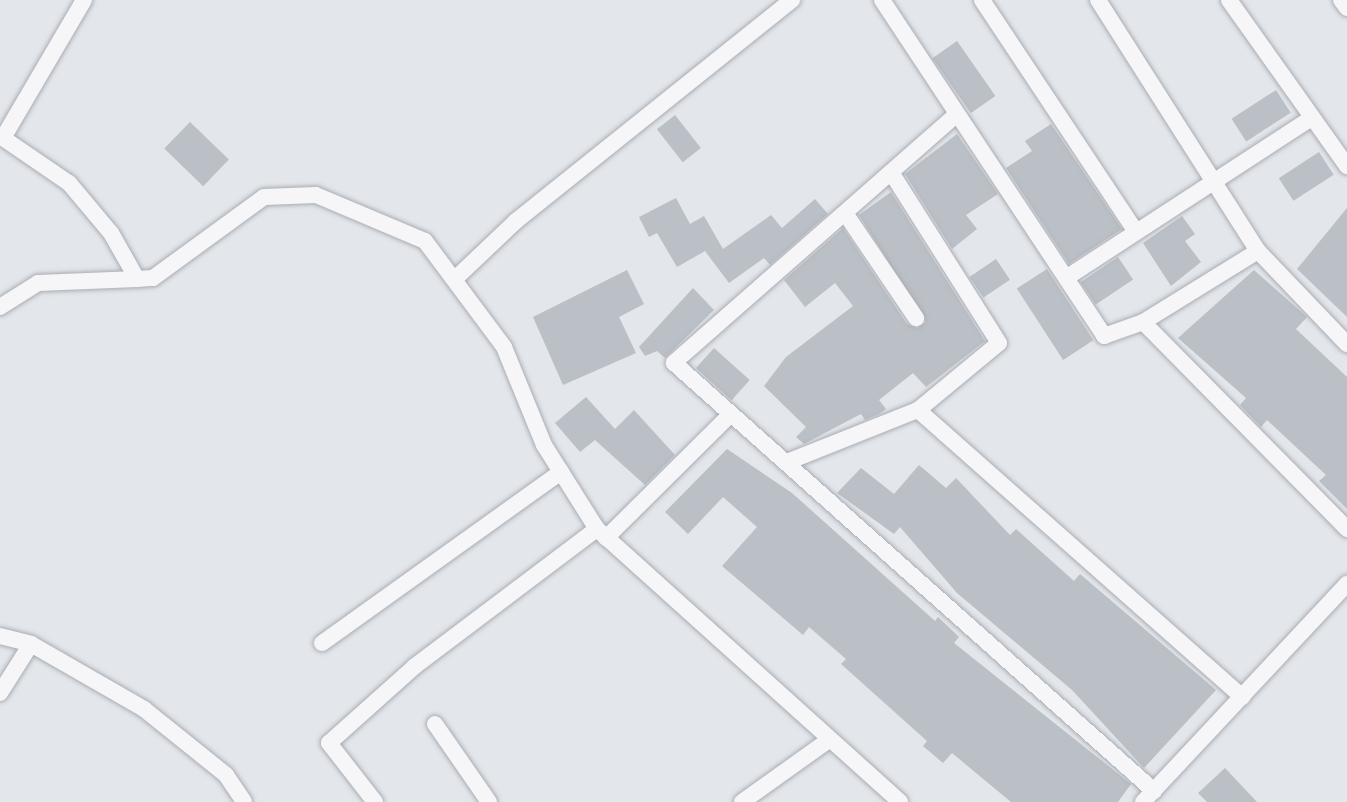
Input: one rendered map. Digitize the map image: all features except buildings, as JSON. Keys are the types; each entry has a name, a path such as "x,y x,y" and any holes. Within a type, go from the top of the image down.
{"street":[{"path":"84,0 1,137 69,183 111,233 137,279"},
{"path":"457,277 516,221 792,0"},
{"path":"882,0 1104,336 1143,322 1258,251"},
{"path":"982,0 1136,232"},
{"path":"1098,0 1258,251 1347,344"},
{"path":"1230,0 1310,119 1347,166"},
{"path":"1341,0 1347,8"},
{"path":"957,114 674,363 787,462 1148,796 1347,584"},
{"path":"1066,278 1310,119"},
{"path":"787,462 918,410 999,343 891,172"},
{"path":"0,307 38,283 153,278 264,197 316,195 425,241 457,277 504,347 561,472 601,534 900,802"},
{"path":"845,213 916,318"},
{"path":"1143,322 1347,529"},
{"path":"918,410 1242,696"},
{"path":"375,802 329,743 415,666 601,534 731,414"},
{"path":"322,643 561,472"},
{"path":"0,636 31,644 144,709 226,775 244,802"},
{"path":"0,693 31,644"},
{"path":"435,724 489,802"},
{"path":"742,802 830,738"}]}
